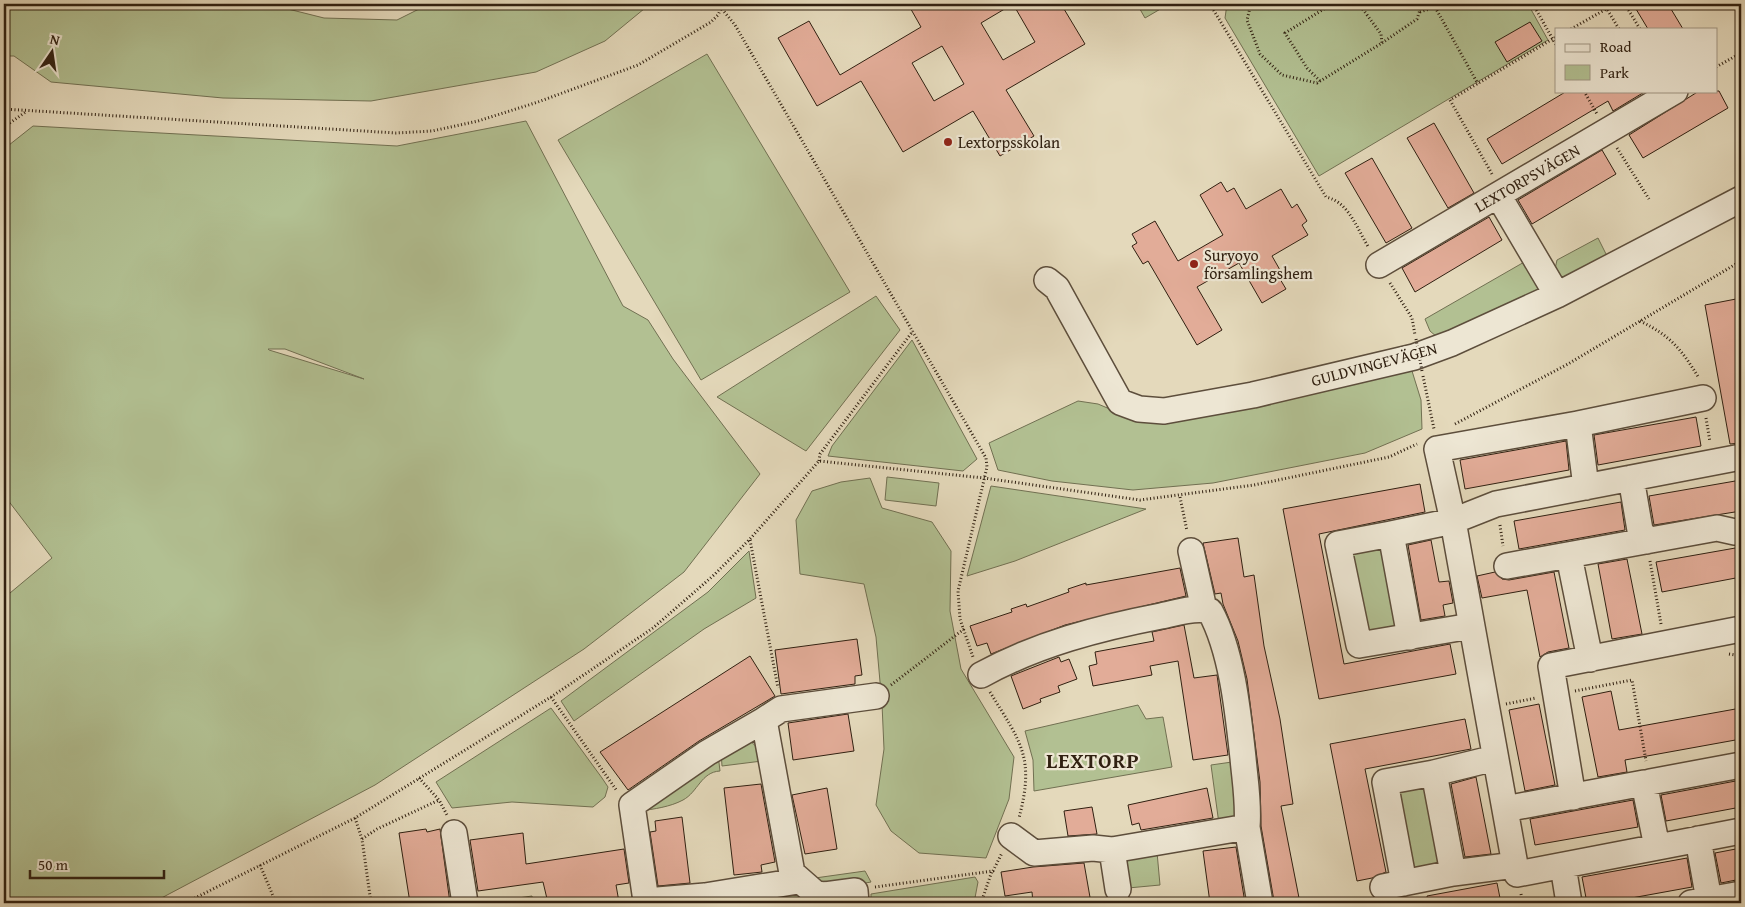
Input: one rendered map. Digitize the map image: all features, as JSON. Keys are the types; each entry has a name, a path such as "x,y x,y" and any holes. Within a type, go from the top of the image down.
{"street":[{"name":"LEXTORPSVÄGEN","path":"1379,264 1673,92"},
{"path":"1500,193 1558,295"},
{"name":"GULDVINGEVÄGEN","path":"1047,280 1057,288 1120,402 1138,409 1164,411 1253,394 1414,357 1452,343 1558,295 1741,199"},
{"path":"1516,870 1453,521 1433,441 1578,424 1703,398"},
{"path":"1578,424 1586,487"},
{"path":"1471,626 1359,645 1338,544 1453,521 1496,504 1741,457"},
{"path":"1631,478 1640,530 1647,541"},
{"path":"1507,566 1717,528 1735,532 1741,531"},
{"path":"1391,534 1410,637"},
{"path":"1191,551 1204,609"},
{"path":"1569,556 1590,658"},
{"path":"981,675 1038,648 1087,632 1162,615 1204,609 1210,611 1224,642 1242,744 1249,804 1247,827 1260,903"},
{"path":"1573,796 1551,666 1741,629"},
{"path":"798,881 705,896 640,902 632,805 707,753 772,714 876,696"},
{"path":"772,714 790,867 798,881 816,894 856,897"},
{"path":"1495,758 1434,773 1385,782 1394,885 1453,873 1563,866 1741,831"},
{"path":"1650,782 1741,765"},
{"path":"1434,773 1453,873"},
{"path":"1504,809 1644,783 1657,847"},
{"path":"1011,836 1034,854 1093,848 1112,850 1247,827"},
{"path":"454,833 465,903"},
{"path":"1698,839 1700,902 1741,894"},
{"path":"1112,850 1118,889"},
{"path":"1563,866 1570,903"}],"path":[{"path":"722,4 722,9 735,25 986,458 984,478 958,591 958,605 971,654 1016,735 1024,754 1026,785 1018,821 992,871 981,902"},
{"path":"819,461 984,478 1140,500 1180,497 1254,485 1389,457 1433,441 1412,318 1344,206 1336,199 1326,197 1210,4"},
{"path":"1251,4 1247,20 1260,54 1282,75 1317,83 1410,26 1420,12 1422,4"},
{"path":"1320,81 1307,68 1285,33 1332,4"},
{"path":"1359,4 1381,34 1382,43"},
{"path":"1420,12 1435,8 1441,4"},
{"path":"1500,193 1450,100 1554,38 1533,4"},
{"path":"1604,4 1617,28"},
{"path":"1573,28 1615,4"},
{"path":"1625,4 1639,28"},
{"path":"1435,8 1478,84"},
{"path":"4,109 396,133 432,131 529,105 638,65 711,22 722,9"},
{"path":"1718,66 1741,53"},
{"path":"4,127 28,110"},
{"path":"1450,426 1568,364 1741,261"},
{"path":"185,903 355,818 550,698 653,628 714,575 750,539 819,461 820,454 913,331"},
{"path":"1180,497 1191,551"},
{"path":"1496,504 1507,566"},
{"path":"750,539 772,714"},
{"path":"1647,541 1665,644"},
{"path":"876,696 964,629"},
{"path":"1486,708 1632,680 1650,782"},
{"path":"550,698 622,798 632,805"},
{"path":"362,839 377,829 439,800 419,778"},
{"path":"355,818 362,839 371,903"},
{"path":"260,865 276,903"},
{"path":"856,897 992,871"},
{"path":"981,902 993,899 995,903"}],"green space":[{"path":"4,4 268,4 324,18 397,20 429,4 650,4 605,41 536,72 371,101 223,98 51,82 14,56 4,56"},
{"path":"1137,4 1169,4 1145,18"},
{"path":"1227,4 1528,4 1548,40 1319,176 1225,18"},
{"path":"707,54 850,292 701,380 558,140"},
{"path":"526,121 623,306 648,320 673,359 760,474 684,572 584,649 375,785 152,903 4,903 4,598 52,558 4,495 4,149 33,126 397,146","holes":["268,349 285,349 364,379"]},
{"path":"1598,238 1608,258 1567,279 1560,277 1555,269 1557,260"},
{"path":"1526,261 1539,282 1540,291 1437,337 1430,331 1425,319"},
{"path":"876,296 900,330 806,451 717,397"},
{"path":"912,340 977,459 963,471 828,456 832,446"},
{"path":"1412,371 1421,400 1422,429 1365,453 1213,483 1133,490 1052,481 998,470 989,443 1078,401 1098,404 1138,421"},
{"path":"887,477 939,483 936,506 885,500"},
{"path":"870,478 882,508 932,522 951,551 950,611 961,669 1014,757 1009,799 986,858 919,853 891,831 876,805 884,749 882,704 876,637 864,584 800,574 796,520 812,491 841,482"},
{"path":"991,486 1146,509 1015,561 967,576"},
{"path":"1389,543 1406,630 1362,638 1344,552"},
{"path":"749,551 756,598 704,629 574,721 561,701 708,592"},
{"path":"1138,705 1146,719 1163,717 1172,767 1034,791 1033,760 1025,731"},
{"path":"551,708 608,787 605,797 593,807 512,802 452,808 436,782"},
{"path":"748,739 760,750 762,761 722,766 721,751"},
{"path":"718,754 720,771 708,775 683,800 667,806 640,811"},
{"path":"1232,762 1238,817 1219,824 1211,765"},
{"path":"1425,779 1446,866 1410,874 1389,788"},
{"path":"1157,852 1160,885 1128,888 1122,861"},
{"path":"865,871 871,882 822,891 808,879"},
{"path":"975,877 978,882 974,903 871,903 871,894"},
{"path":"800,891 801,898 757,903 709,903"},
{"path":"532,896 533,903 484,903"}],"building":[{"path":"908,4 1013,4 1061,4 1085,44 1006,90 1034,136 1000,156 973,111 903,152 861,81 817,106 778,38 809,21 840,75 921,27","holes":["1013,4 1035,42 1003,60 981,23","942,46 964,84 934,101 912,63"]},
{"path":"1633,4 1668,4 1682,28 1647,28"},
{"path":"1530,22 1542,41 1507,62 1495,42"},
{"path":"1719,91 1728,108 1643,158 1629,135 1697,92"},
{"path":"1565,92 1644,92 1613,111 1608,101 1502,164 1487,139"},
{"path":"1434,123 1474,193 1448,208 1407,138"},
{"path":"1602,150 1616,174 1532,224 1518,200"},
{"path":"1372,158 1412,228 1386,243 1345,173"},
{"name":"Suryoyo församlingshem","path":"1221,182 1227,192 1234,188 1246,209 1281,189 1292,208 1297,204 1307,221 1302,225 1308,235 1272,256 1284,277 1280,279 1286,289 1262,303 1239,263 1197,287 1222,330 1197,345 1148,261 1143,264 1132,246 1137,243 1132,234 1155,221 1178,261 1223,235 1200,195"},
{"path":"1489,217 1502,240 1415,292 1402,268"},
{"path":"1736,299 1741,329 1741,443 1730,444 1705,305"},
{"path":"1696,417 1701,446 1598,465 1594,435"},
{"path":"1566,441 1569,470 1465,489 1460,460"},
{"path":"1741,480 1741,511 1654,525 1649,496"},
{"path":"1420,484 1425,512 1319,534 1344,664 1450,644 1456,674 1319,699 1283,509"},
{"path":"1621,502 1625,530 1519,549 1514,521"},
{"path":"1238,538 1244,577 1254,575 1264,646 1280,719 1293,804 1281,806 1300,903 1274,901 1261,826 1260,782 1247,679 1238,641 1223,604 1221,593 1215,594 1203,543"},
{"path":"1431,540 1439,582 1449,581 1453,603 1443,605 1445,616 1421,620 1408,545"},
{"path":"1741,547 1741,577 1662,592 1656,562"},
{"path":"1627,559 1642,634 1612,639 1598,564"},
{"path":"1180,568 1186,596 1065,625 991,654 987,643 977,646 970,626 1012,612 1011,609 1026,604 1027,607 1069,592 1068,589 1086,583 1086,585"},
{"path":"1495,572 1502,579 1509,580 1554,572 1569,648 1548,652 1540,657 1527,590 1482,598 1477,576"},
{"path":"1184,625 1194,678 1217,675 1228,755 1193,760 1178,661 1150,666 1152,675 1093,686 1089,666 1097,664 1095,652 1154,641 1152,632"},
{"path":"857,639 862,675 855,676 855,684 781,694 775,650"},
{"path":"750,656 775,696 699,741 628,790 600,752"},
{"path":"1059,657 1061,662 1069,659 1077,679 1058,686 1060,692 1040,699 1041,702 1023,709 1011,676"},
{"path":"1611,691 1619,730 1741,708 1741,739 1625,760 1627,772 1598,777 1582,697"},
{"path":"1539,704 1555,785 1525,791 1509,710"},
{"path":"848,714 854,751 793,760 788,723"},
{"path":"1465,719 1471,749 1365,769 1386,872 1372,878 1357,881 1330,744"},
{"path":"1476,777 1491,854 1465,857 1451,784"},
{"path":"1741,780 1741,807 1666,821 1661,795"},
{"path":"761,784 775,862 761,865 762,872 734,875 724,788"},
{"path":"827,788 837,849 805,854 792,795"},
{"path":"1207,788 1213,818 1141,830 1139,823 1132,825 1128,805"},
{"path":"1633,800 1638,827 1535,845 1530,819"},
{"path":"1092,807 1097,834 1068,836 1064,811"},
{"path":"682,817 690,883 658,886 650,832 656,831 655,821"},
{"path":"426,829 427,832 440,829 450,903 410,903 399,833"},
{"path":"523,833 526,864 624,849 629,883 616,885 619,902 548,903 543,882 478,891 470,840"},
{"path":"1236,847 1245,903 1210,903 1203,851"},
{"path":"1741,848 1741,879 1721,883 1715,853"},
{"path":"1687,858 1692,887 1604,903 1587,903 1582,877"},
{"path":"1084,863 1091,903 1033,903 1032,892 1005,896 1001,872 1033,867"},
{"path":"1497,883 1501,903 1428,903 1427,896"}],"place":[{"name":"Lextorpsskolan","path":"948,142"},
{"name":"Suryoyo församlingshem","path":"1194,264"}],"district":[{"name":"LEXTORP","path":"1093,760"}]}
